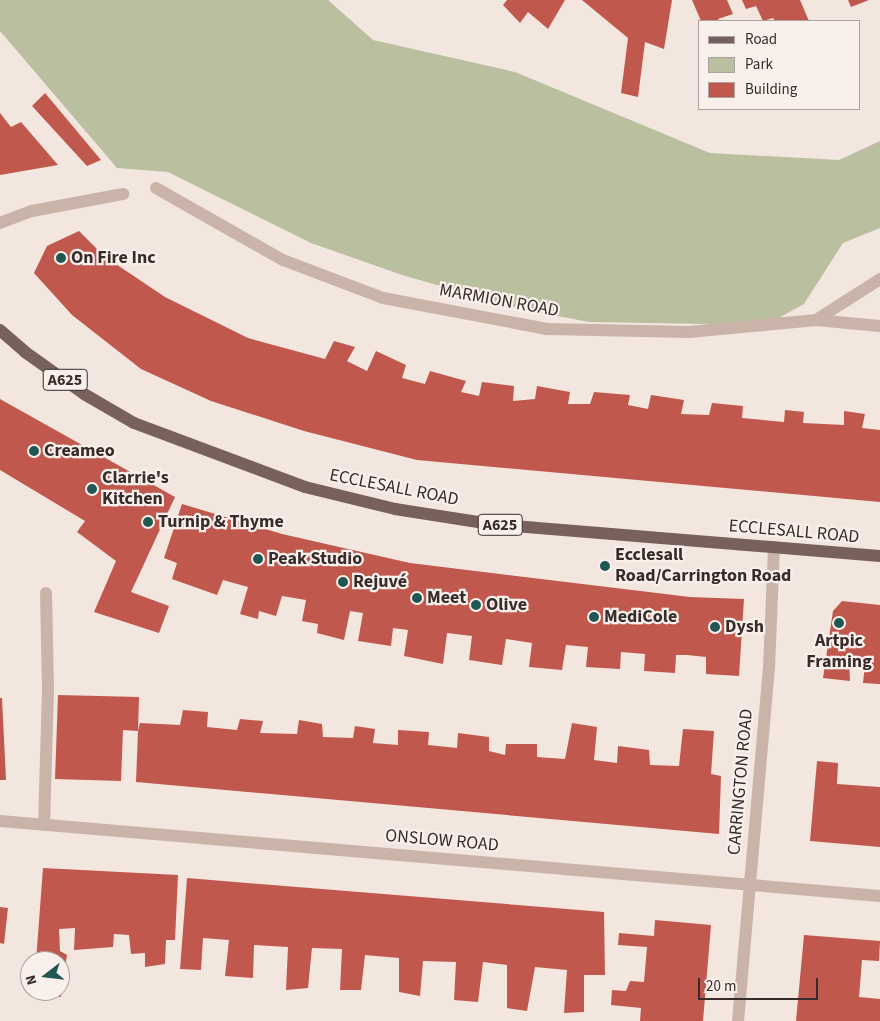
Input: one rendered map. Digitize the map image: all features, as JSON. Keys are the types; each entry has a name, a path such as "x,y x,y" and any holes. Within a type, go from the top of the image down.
{"main road":[{"name":"ECCLESALL ROAD","path":"0,330 25,352 84,394 134,423 305,487 395,509 491,524 601,535 880,556"}],"street":[{"name":"MARMION ROAD","path":"156,188 283,260 383,298 547,329 689,332 816,320 880,279"},
{"path":"0,223 32,212 123,194"},
{"path":"816,320 880,326"},
{"name":"CARRINGTON ROAD","path":"738,1021 768,667 774,547"},
{"path":"44,825 48,688 46,593"},
{"name":"ONSLOW ROAD","path":"0,821 880,896"}],"green space":[{"path":"0,0 328,0 373,40 515,72 710,153 839,160 880,141 880,228 843,243 804,304 766,325 589,322 521,309 402,275 311,243 168,172 117,168 0,31"}],"building":[{"path":"507,0 565,0 548,29 528,12 520,23 503,5"},
{"path":"582,0 672,0 664,49 645,42 638,97 621,93 628,38"},
{"path":"692,0 727,0 733,14 718,20 701,20"},
{"path":"742,0 800,0 809,20 774,20 773,18 763,20 756,6 746,9"},
{"path":"848,0 869,0 851,7"},
{"path":"45,93 101,160 87,166 32,106"},
{"path":"0,113 11,127 21,122 58,165 0,175"},
{"path":"79,231 104,256 165,297 248,338 325,359 334,341 355,347 347,361 367,371 376,351 406,365 402,378 425,384 430,371 466,381 461,392 479,396 482,382 514,386 513,401 535,399 537,386 570,392 568,404 590,404 594,392 630,395 628,405 648,409 651,395 684,400 681,414 709,415 712,403 743,406 742,418 784,422 785,410 804,412 803,423 844,425 844,411 865,414 862,428 880,430 880,502 417,460 304,431 211,401 141,369 72,315 34,273 47,246"},
{"path":"0,399 175,497 131,592 169,606 159,633 94,612 116,561 77,532 85,521 0,470"},
{"path":"182,504 282,534 410,563 690,597 744,599 739,676 706,674 706,657 687,655 676,655 675,673 644,671 645,654 621,652 620,669 586,667 588,647 566,645 562,670 529,667 532,643 506,639 502,665 469,660 472,636 447,633 443,664 404,656 408,630 393,628 391,646 358,641 363,613 350,611 344,640 317,633 318,624 302,621 306,600 282,596 276,616 259,611 258,619 240,614 248,587 223,580 217,595 172,579 177,563 164,558"},
{"path":"842,601 880,605 880,684 863,683 865,664 849,663 850,681 823,678 833,611"},
{"path":"58,695 139,697 138,731 123,730 121,781 55,779"},
{"path":"0,698 2,698 6,780 0,780"},
{"path":"183,710 208,712 207,727 237,730 240,719 263,721 260,733 297,734 299,720 322,724 323,737 353,738 355,726 375,729 373,743 398,745 398,730 429,732 428,745 457,748 458,733 489,737 489,751 505,755 506,744 537,744 537,757 565,759 572,723 597,727 594,760 617,763 618,746 649,750 650,765 679,766 683,729 714,731 711,774 721,776 719,834 136,782 140,723 180,725"},
{"path":"817,761 838,763 837,784 880,787 880,847 810,841"},
{"path":"43,868 178,875 175,940 166,940 165,964 145,967 145,953 131,954 129,935 114,934 113,947 74,950 75,928 59,929 60,951 37,951"},
{"path":"187,878 604,912 605,975 584,975 584,1012 564,1013 567,970 535,967 527,1011 507,1008 507,965 483,962 478,1002 454,1000 456,962 423,961 420,996 399,992 399,958 365,955 361,990 340,990 342,949 312,948 308,988 286,990 288,947 254,945 253,978 225,976 229,940 203,938 201,970 180,969"},
{"path":"0,907 8,908 4,944 0,943"},
{"path":"655,920 711,925 703,1021 640,1021 641,1008 611,1005 612,990 626,991 630,981 644,982 647,947 618,945 619,933 654,936"},
{"path":"804,935 880,941 879,961 862,960 859,997 880,999 880,1021 796,1021"}],"place":[{"name":"On Fire Inc","path":"61,258"},
{"name":"Creameo","path":"34,451"},
{"name":"Clarrie's Kitchen","path":"92,489"},
{"name":"Turnip & Thyme","path":"148,522"},
{"name":"Peak Studio","path":"258,559"},
{"name":"Ecclesall Road/Carrington Road","path":"605,566"},
{"name":"Rejuvé","path":"343,582"},
{"name":"Meet","path":"417,598"},
{"name":"Olive","path":"476,605"},
{"name":"MediCole","path":"594,617"},
{"name":"Artpic Framing","path":"839,623"},
{"name":"Dysh","path":"715,627"}]}
